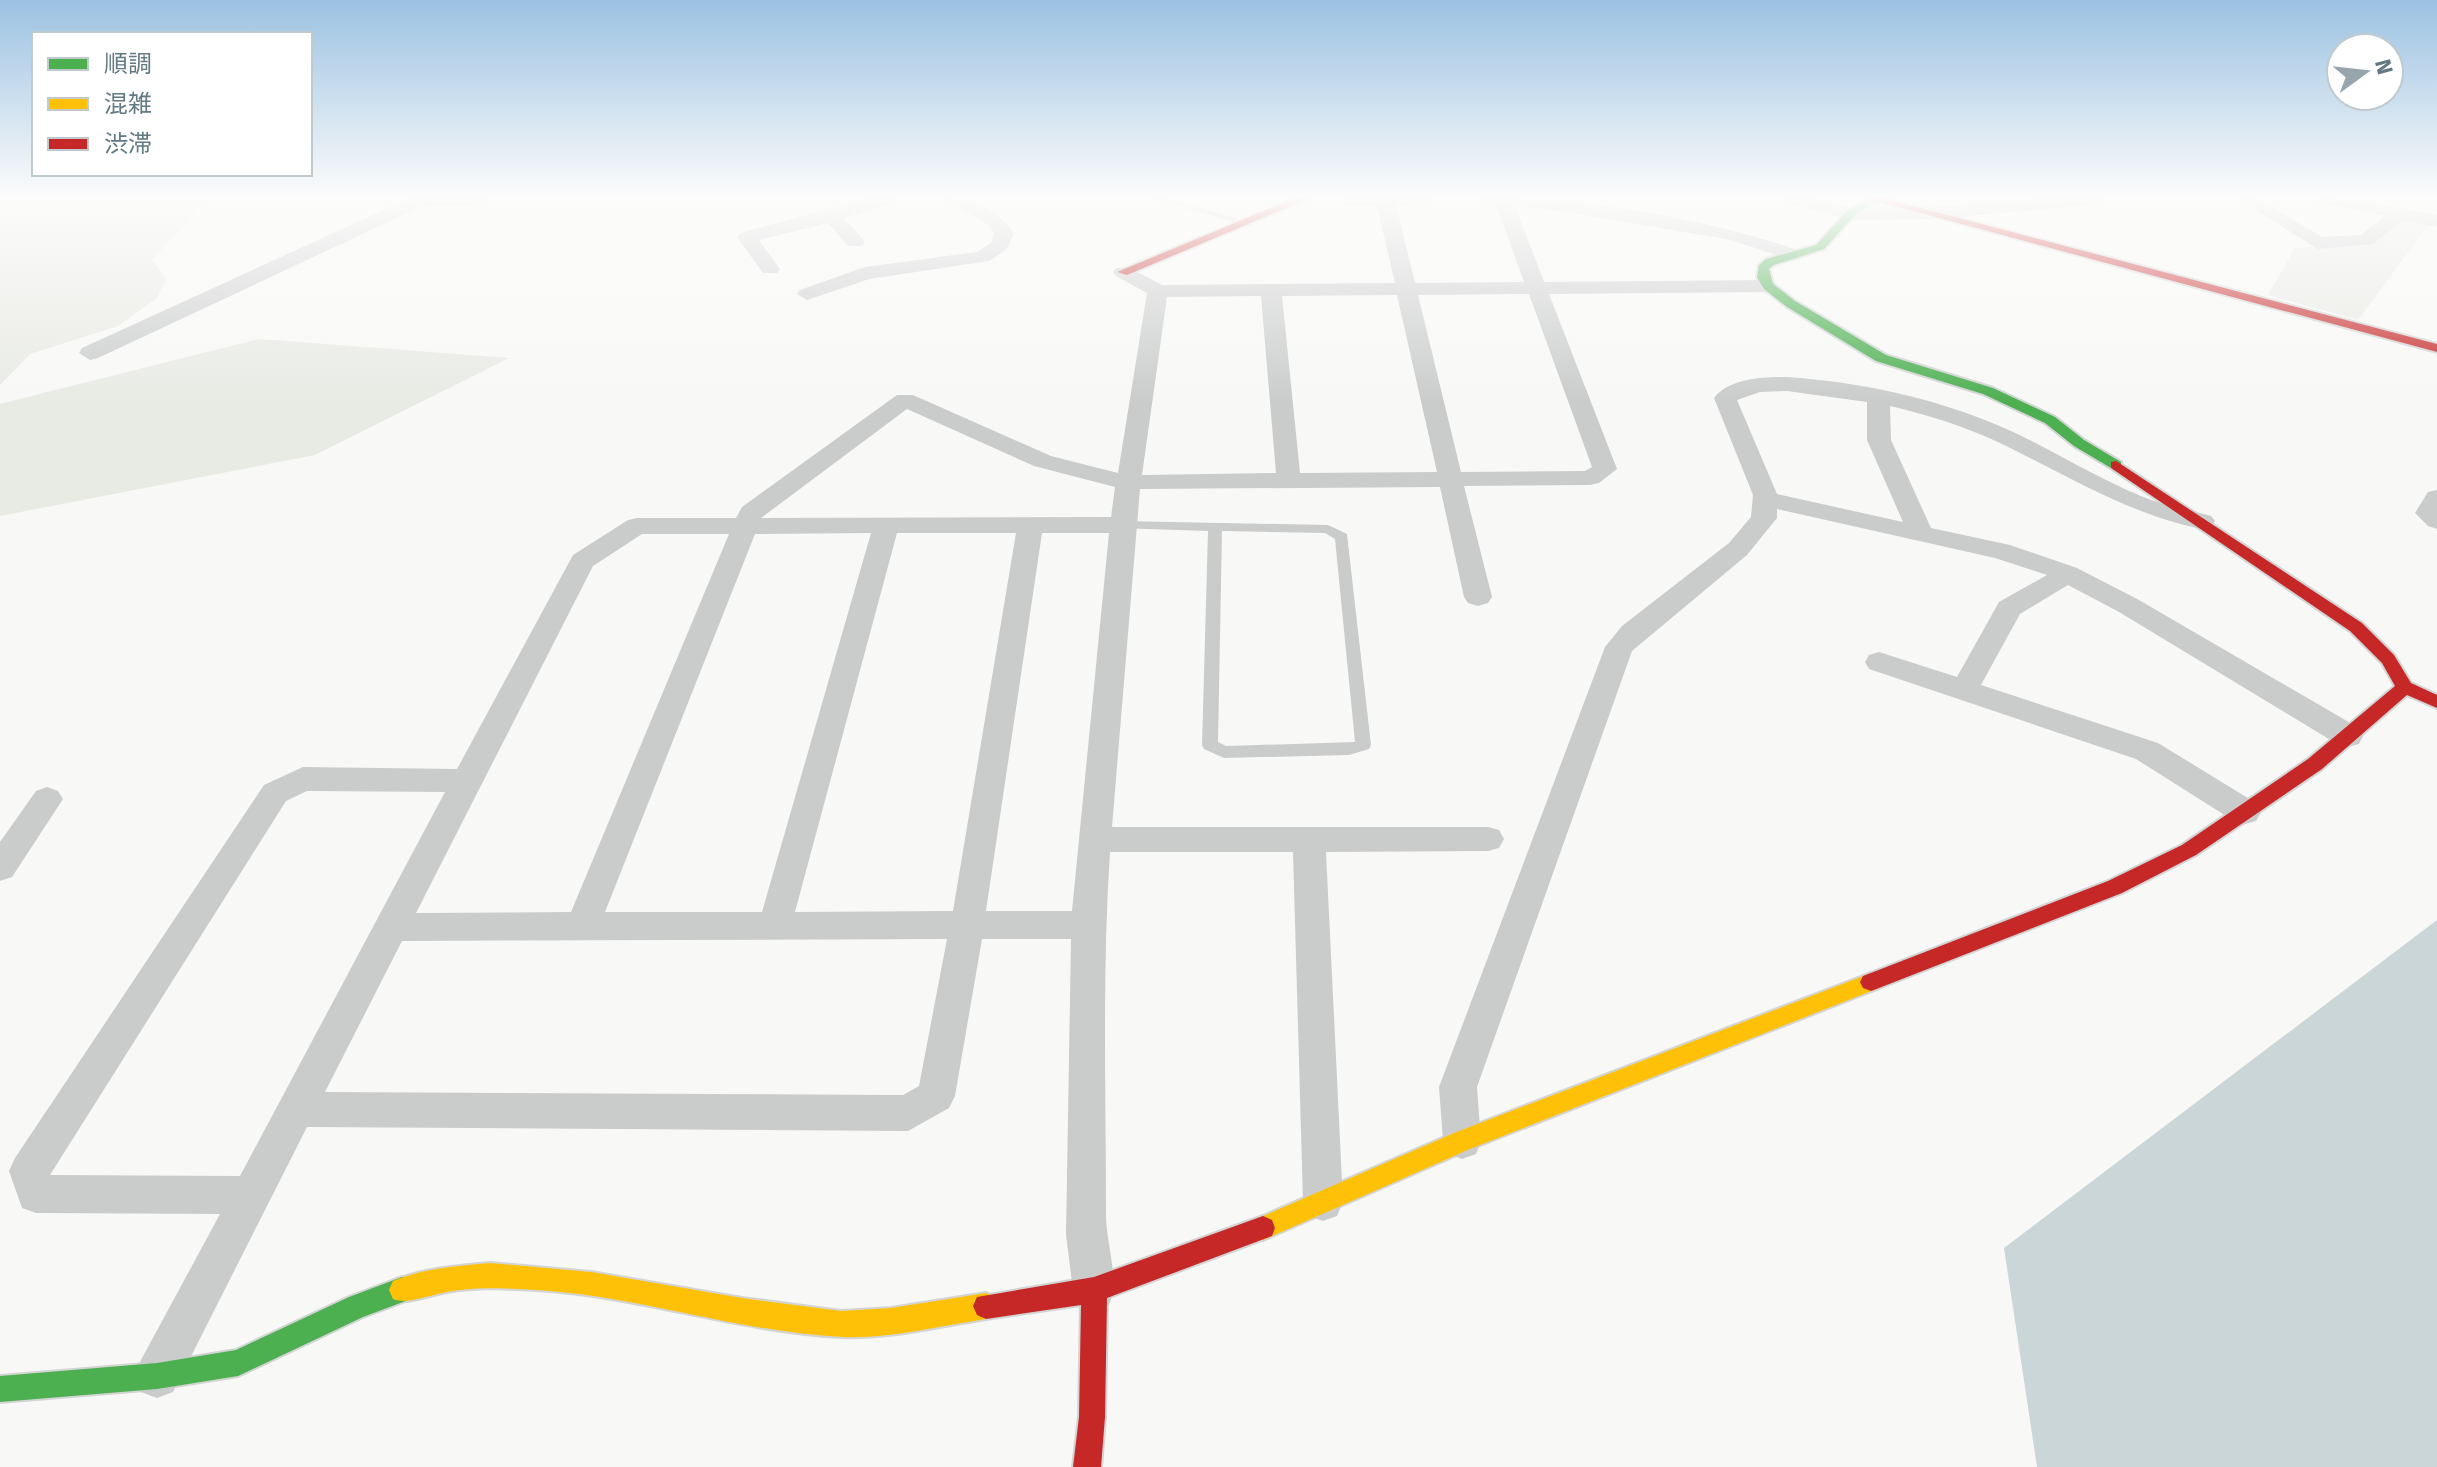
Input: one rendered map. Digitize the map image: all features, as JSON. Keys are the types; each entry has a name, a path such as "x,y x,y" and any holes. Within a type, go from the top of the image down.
{"street":[{"path":"90,353 276,266"},
{"path":"807,294 865,273 918,266"},
{"path":"1123,272 1137,266"},
{"path":"1399,266 1478,597"},
{"path":"582,928 751,512 905,400 1051,464 1100,479 1129,482 1590,478 1605,469 1530,266"},
{"path":"1765,266 1763,277 1768,286 1791,304 1881,358 1988,391 2050,420 2079,443 2202,521 2356,627 2388,659 2405,687 2437,702"},
{"path":"2133,266 2437,348"},
{"path":"1123,272 1158,291 1768,286"},
{"path":"1087,1467 1092,1417 1094,1290 1086,1235 1088,925 1122,525 1158,291"},
{"path":"1271,291 1289,481"},
{"path":"1462,1141 1458,1087 1619,647 1632,633 1738,549 1764,518 1765,499 1725,398 1737,389 1801,385 1918,406 1993,432 2157,511 2202,521"},
{"path":"1878,397 1879,440 1921,533"},
{"path":"2437,497 2428,513 2437,521"},
{"path":"1765,499 2031,559 2068,574 2129,606 2348,736"},
{"path":"157,1376 582,561 637,526 1122,525"},
{"path":"774,928 886,526"},
{"path":"294,1109 908,1113 936,1096 967,927 1030,527"},
{"path":"1964,690 2009,608 2068,574"},
{"path":"1879,662 2147,751 2245,812"},
{"path":"0,1389 157,1376 238,1363 358,1306 426,1281 493,1275 558,1281 787,1318 859,1324 1094,1290 1235,1240 1462,1141 2115,887 2189,850 2315,764 2405,687"},
{"path":"249,1195 36,1194 29,1171 275,793 303,779 468,781"},
{"path":"0,868 47,799"},
{"path":"1095,840 1488,839"},
{"path":"1309,840 1323,1202"},
{"path":"390,927 1088,925"}],"lane":[{"path":"1122,525 1215,526 1328,529 1342,537 1363,745 1349,749 1224,752 1210,745 1215,526"}],"shaded area":[{"path":"0,266 157,266 166,279 157,298 118,326 30,354 0,385"},
{"path":"2284,266 2398,266 2358,320 2268,295"},
{"path":"259,339 509,358 315,455 0,516 0,404"},
{"path":"2437,920 2437,1467 2037,1467 2004,1248"}],"traffic: fast":[{"path":"1765,266 1763,277 1768,286 1791,304 1881,358 1988,391 2050,420 2079,443 2116,465"},
{"path":"0,1389 157,1376 238,1363 358,1306 402,1290"}],"traffic: slow":[{"path":"1263,1228 1462,1141 1871,982"},
{"path":"402,1290 444,1279 490,1276 540,1278 786,1318 850,1324 891,1321 986,1306"}],"traffic: jam":[{"path":"1123,272 1137,266"},
{"path":"2129,266 2437,348"},
{"path":"2116,465 2356,627 2388,659 2405,687 2437,702"},
{"path":"1871,982 2115,887 2189,850 2315,764 2405,687"},
{"path":"1087,1467 1092,1417 1094,1290 1263,1228"},
{"path":"986,1306 1094,1290"}]}
